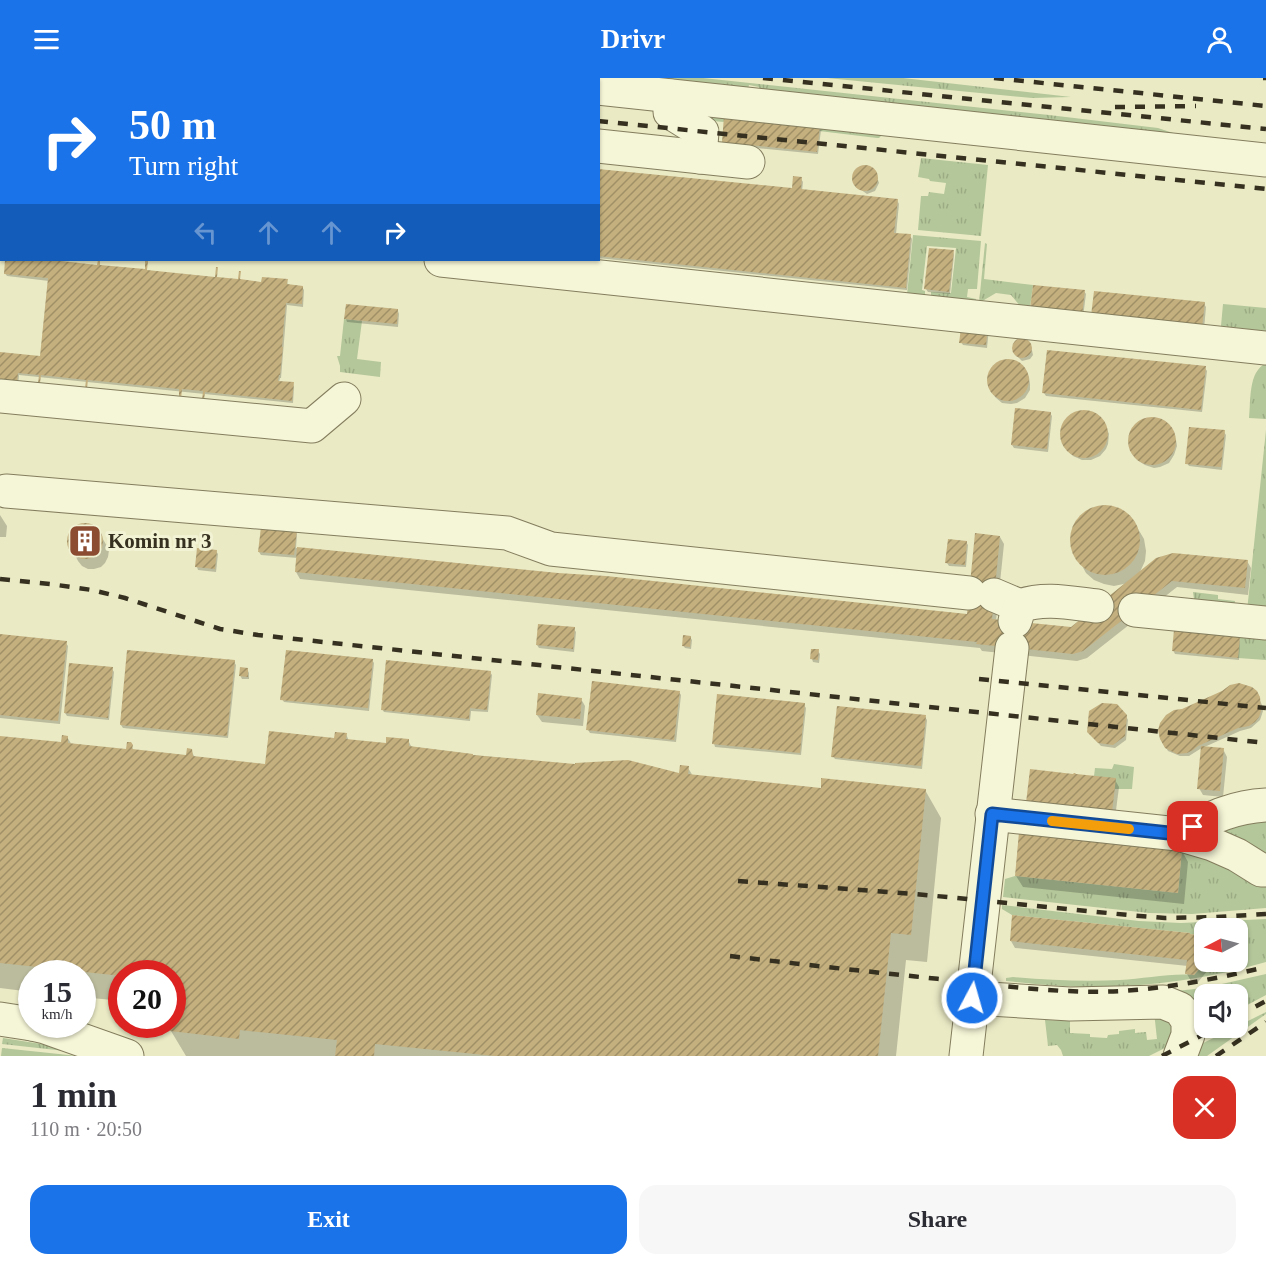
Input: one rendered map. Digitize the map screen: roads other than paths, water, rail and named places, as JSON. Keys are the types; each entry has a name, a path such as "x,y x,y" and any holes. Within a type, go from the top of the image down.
{"lane":[{"path":"600,88 1266,160"},
{"path":"670,96 670,111 702,132 700,157"},
{"path":"600,146 748,162"},
{"path":"450,261 1266,348"},
{"path":"0,396 312,426 344,399"},
{"path":"6,491 507,533 551,549 1002,613 1030,602 1045,600 1097,606"},
{"path":"1136,610 1266,623"},
{"path":"966,1056 992,814 1002,613"},
{"path":"1178,834 1223,813 1250,806 1266,805"},
{"path":"992,814 1178,834 1212,844 1237,855 1261,870 1266,870"},
{"path":"972,998 1070,1004 1163,1002 1180,1010 1188,1022 1188,1035 1180,1056"},
{"path":"0,1019 18,1022"},
{"path":"76,1038 127,1056"}],"railway":[{"path":"763,78 1266,129"},
{"path":"994,78 1266,106"},
{"path":"1115,107 1196,106"},
{"path":"600,121 1266,189"},
{"path":"0,579 92,590 125,598 220,629 258,635 1266,743"},
{"path":"979,679 1266,708"},
{"path":"738,881 916,894 1165,918 1266,914"},
{"path":"730,956 1019,988 1081,992 1158,988 1266,967"},
{"path":"1248,1011 1266,1001"},
{"path":"1216,1056 1266,1022"},
{"path":"1162,1056 1197,1038"}],"place":[{"name":"Komin nr 3","path":"85,541"}]}
